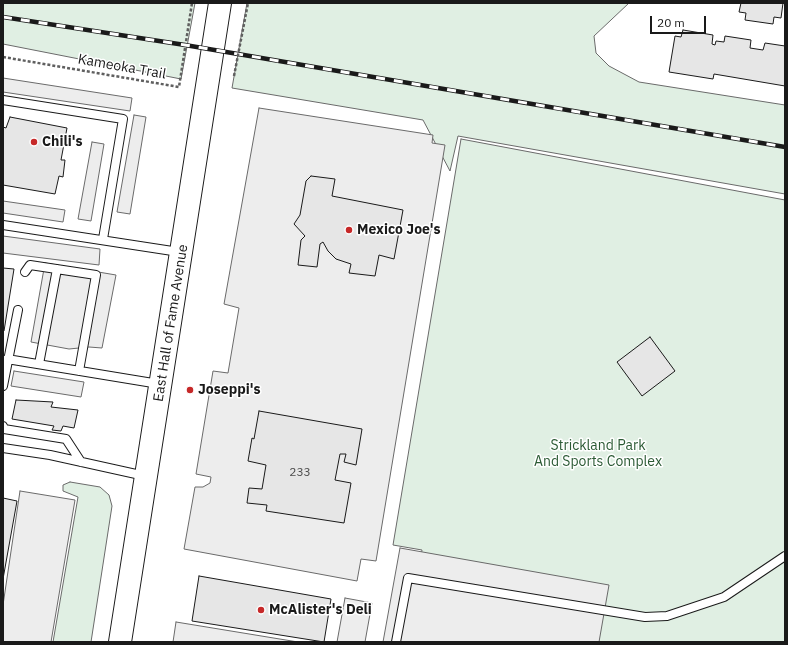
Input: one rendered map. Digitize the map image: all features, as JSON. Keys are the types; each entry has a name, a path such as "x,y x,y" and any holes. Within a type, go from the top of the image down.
{"main road":[{"name":"East Hall of Fame Avenue","path":"120,642 220,3"}],"lane":[{"path":"3,100 123,119 103,239"},
{"path":"3,225 182,252"},
{"path":"25,272 30,265 96,275 79,371"},
{"path":"39,364 57,269"},
{"path":"3,386 5,361 18,310"},
{"path":"5,361 39,364 161,385"},
{"path":"3,426 4,429 66,439 80,462"},
{"path":"3,448 50,455 147,476"},
{"path":"396,642 408,578 645,617 667,616 724,597 785,556"}],"path":[{"name":"Kameoka Trail","path":"3,57 178,87 192,3"},
{"path":"234,76 248,3"}],"green space":[{"path":"3,3 195,3 181,79 3,44"},
{"path":"247,3 629,3 594,36 596,53 609,66 639,82 785,105 785,194 458,136 450,171 423,120 232,88"},
{"name":"Strickland Park And Sports Complex","path":"461,139 785,200 785,642 405,642 422,550 393,545"},
{"path":"70,482 100,487 109,495 112,506 91,642 53,642 78,497 63,491 63,485"}],"shaded area":[{"path":"3,78 132,98 130,111 3,92"},
{"path":"259,108 433,135 432,143 445,145 376,561 361,559 357,581 184,549 195,487 203,487 210,483 211,477 196,474 213,371 228,373 239,308 224,304"},
{"path":"134,115 146,117 130,214 117,212"},
{"path":"92,142 104,144 91,221 78,219"},
{"path":"3,201 65,210 63,222 3,213"},
{"path":"3,236 100,249 99,265 3,253"},
{"path":"45,263 116,275 102,348 89,347 69,349 31,342"},
{"path":"14,371 84,382 81,397 11,386"},
{"path":"20,491 75,500 51,642 3,642 3,605"},
{"path":"400,548 609,585 599,642 383,642"},
{"path":"345,598 372,603 365,642 337,642"},
{"path":"176,622 298,642 173,642"}],"building":[{"path":"741,3 783,3 781,18 774,17 773,24 745,20 746,13 739,12"},
{"path":"683,30 713,35 712,44 715,45 716,41 724,42 725,36 751,40 750,48 763,50 765,43 785,46 785,86 714,74 713,79 669,72 675,36 681,37"},
{"name":"Chili's","path":"10,117 67,128 61,160 65,160 63,177 59,176 55,194 3,185 3,127 6,128"},
{"name":"Mexico Joe's","path":"311,176 335,179 332,196 403,210 394,259 379,255 375,276 349,273 351,264 336,259 328,251 323,242 320,244 317,267 298,265 301,240 305,236 294,224 300,215 306,181"},
{"path":"3,268 14,269 4,331 3,330"},
{"path":"650,337 675,371 642,396 617,362"},
{"path":"16,400 53,402 51,407 78,410 74,428 63,426 61,431 52,430 54,426 12,419"},
{"path":"259,411 362,429 356,465 344,462 346,454 340,454 335,480 351,483 344,523 266,511 267,505 247,503 249,488 262,489 266,465 248,461"},
{"path":"3,498 17,501 3,579"},
{"name":"McAlister's Deli","path":"199,576 331,599 324,642 192,621"}],"railway":[{"path":"3,17 185,45 785,147"}],"place":[{"name":"Chili's","path":"34,142"},
{"name":"Mexico Joe's","path":"349,230"},
{"name":"Joseppi's","path":"190,390"},
{"name":"McAlister's Deli","path":"261,610"}]}
